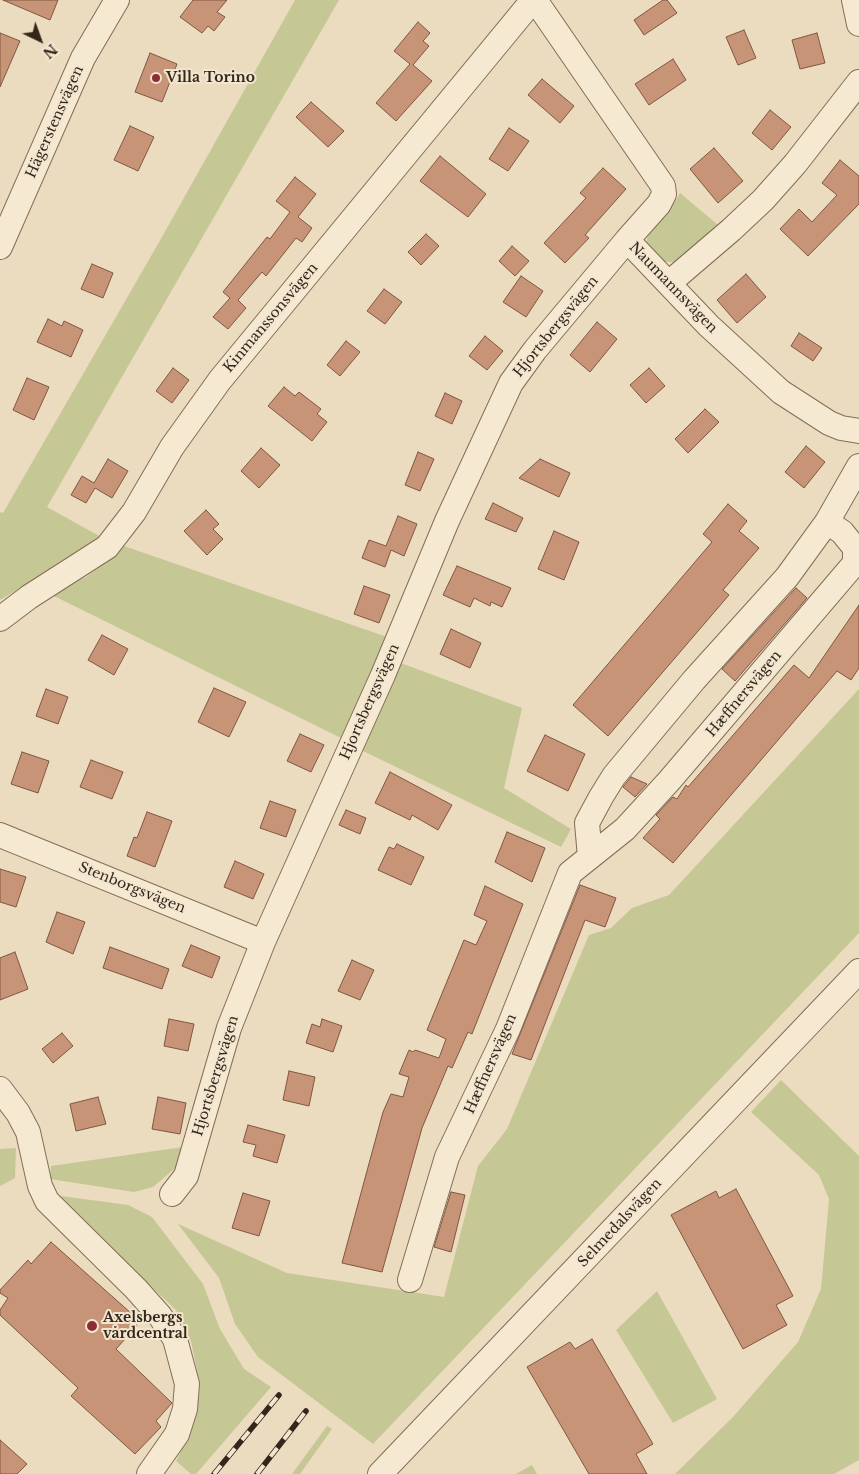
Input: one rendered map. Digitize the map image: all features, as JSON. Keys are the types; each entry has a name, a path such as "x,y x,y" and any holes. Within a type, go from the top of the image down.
{"street":[{"name":"Naumannsvägen","path":"534,0 663,186 664,194 659,204 627,240 730,346 781,392 829,424 859,431"},
{"name":"Kinmanssonsvägen","path":"0,619 29,597 107,547 123,528 172,447 220,380 534,0"},
{"path":"854,0 859,24"},
{"name":"Hägerstensvägen","path":"0,246 83,58 115,1"},
{"path":"668,283 763,200 796,164 859,82"},
{"name":"Hjortsbergsvägen","path":"172,1194 186,1176 229,1028 263,942 383,675 447,521 512,383 535,350 627,240"},
{"path":"590,857 587,824 614,776 694,680 787,577 827,522 859,466"},
{"name":"Hæffnersvägen","path":"410,1280 447,1157 508,1029 570,873 625,829 669,781 855,563 855,548 842,532 827,522"},
{"name":"Stenborgsvägen","path":"0,835 263,942"},
{"name":"Selmedalsvägen","path":"380,1474 859,971"},
{"path":"0,1089 18,1113 28,1132 40,1186 47,1202 136,1289 160,1316 174,1339 187,1384 185,1409 177,1434 149,1474"}],"green space":[{"path":"295,0 339,0 47,507 103,538 0,600 0,512 3,513 158,244"},
{"path":"680,193 718,225 675,262 665,262 646,243 649,233"},
{"path":"124,546 387,637 343,739 50,594 86,577"},
{"path":"398,662 522,708 504,788 571,829 561,847 359,749"},
{"path":"859,689 859,933 373,1444 258,1357 235,1324 219,1278 178,1224 287,1273 444,1297 478,1166 507,1129 589,935 611,928 632,908 669,895"},
{"path":"781,1080 859,1156 859,1460 834,1474 675,1474 733,1417 798,1342 821,1289 829,1199 819,1175 751,1112"},
{"path":"183,1147 180,1164 153,1187 134,1192 50,1179 51,1166"},
{"path":"16,1148 15,1178 0,1186 0,1149"},
{"path":"54,1195 128,1205 152,1217 203,1284 220,1329 244,1369 271,1387 196,1474 191,1474 176,1461 192,1429 200,1386 191,1341 176,1310"},
{"path":"657,1291 717,1399 673,1423 616,1330"},
{"path":"327,1426 332,1429 300,1474 292,1474"},
{"path":"532,1465 537,1474 516,1474"}],"building":[{"path":"3,0 58,0 50,20"},
{"path":"193,0 227,0 217,12 225,17 214,31 208,26 202,33 180,17"},
{"path":"663,0 667,0 677,13 644,35 634,20"},
{"path":"418,22 430,33 423,41 429,46 413,65 432,81 396,121 376,103 410,64 394,51"},
{"path":"744,30 756,58 738,65 726,37"},
{"path":"0,33 20,41 0,87"},
{"path":"817,33 825,63 800,69 792,40"},
{"name":"Villa Torino","path":"150,53 177,64 162,102 135,92"},
{"path":"673,59 686,80 649,105 635,84"},
{"path":"542,79 574,106 560,123 528,95"},
{"path":"311,102 344,131 328,147 296,117"},
{"path":"770,110 791,127 772,150 752,133"},
{"path":"130,126 154,137 138,171 114,160"},
{"path":"509,128 529,141 508,171 489,159"},
{"path":"714,148 743,181 718,203 690,169"},
{"path":"440,156 486,194 468,217 420,181"},
{"path":"840,160 859,176 859,204 808,256 780,229 799,209 812,222 837,195 822,183"},
{"path":"603,168 626,189 585,235 589,238 565,263 544,243 586,198 580,193"},
{"path":"295,177 316,194 298,217 312,228 302,242 296,238 266,276 262,272 238,300 246,308 228,329 213,317 230,298 223,292 267,237 270,239 290,212 276,201"},
{"path":"426,234 439,246 421,265 408,252"},
{"path":"512,246 529,261 515,276 499,261"},
{"path":"92,264 113,273 103,298 81,289"},
{"path":"746,274 766,297 737,323 717,300"},
{"path":"521,276 543,291 526,317 503,302"},
{"path":"384,289 402,302 385,324 367,311"},
{"path":"48,319 62,326 64,321 83,330 71,357 37,342"},
{"path":"597,322 617,339 590,372 570,355"},
{"path":"799,333 822,348 813,361 791,346"},
{"path":"485,336 503,351 487,370 469,356"},
{"path":"346,341 360,352 340,376 327,365"},
{"path":"173,368 189,380 172,403 156,391"},
{"path":"649,368 665,386 646,403 630,385"},
{"path":"27,378 49,387 34,420 13,410"},
{"path":"284,387 295,396 299,392 321,409 317,414 327,422 312,441 268,406"},
{"path":"445,393 462,401 452,424 435,416"},
{"path":"705,409 719,422 688,453 675,439"},
{"path":"806,446 825,462 804,488 785,472"},
{"path":"261,448 280,465 259,488 241,471"},
{"path":"418,452 434,459 420,491 405,485"},
{"path":"108,459 128,471 112,498 95,488 86,503 71,495 82,476 94,483"},
{"path":"540,459 570,473 559,497 519,478"},
{"path":"493,503 523,518 516,532 485,519"},
{"path":"728,504 747,521 739,531 759,548 723,590 729,595 608,736 573,705 712,542 703,534"},
{"path":"206,510 219,524 213,529 223,539 207,555 184,531"},
{"path":"398,516 417,524 404,556 391,550 385,567 362,558 369,540 386,546"},
{"path":"554,531 579,542 564,580 538,569"},
{"path":"457,566 511,588 502,607 491,602 490,606 474,598 470,607 443,595"},
{"path":"364,586 390,595 379,623 354,614"},
{"path":"796,588 807,598 735,681 722,669"},
{"path":"859,605 859,668 851,680 837,671 673,863 643,838 660,819 656,815 673,797 677,799 686,785 688,787 794,665 809,678"},
{"path":"451,629 481,643 470,668 440,654"},
{"path":"102,635 128,649 114,675 88,660"},
{"path":"214,688 246,702 229,737 198,722"},
{"path":"46,689 68,697 58,724 36,716"},
{"path":"300,734 324,745 311,772 287,761"},
{"path":"545,735 585,754 568,791 527,771"},
{"path":"22,752 49,761 38,793 11,784"},
{"path":"91,760 123,772 112,799 80,787"},
{"path":"390,772 452,805 438,830 412,815 410,820 375,803"},
{"path":"631,777 647,784 635,797 623,787"},
{"path":"270,801 296,810 286,837 260,828"},
{"path":"346,810 366,818 360,834 339,825"},
{"path":"147,812 172,821 155,867 127,856 134,837 137,838"},
{"path":"507,832 545,848 532,882 495,862"},
{"path":"397,844 424,857 411,885 378,870 389,847 394,849"},
{"path":"235,861 264,874 253,899 224,887"},
{"path":"0,869 26,877 16,907 0,902"},
{"path":"580,885 616,898 605,927 585,920 531,1060 512,1054"},
{"path":"485,886 523,904 472,1034 468,1032 452,1068 448,1066 422,1128 382,1272 342,1263 383,1112 391,1094 403,1097 409,1077 399,1074 409,1050 413,1052 415,1050 439,1058 446,1039 427,1030 464,940 476,945 487,921 474,915"},
{"path":"57,912 85,922 73,954 46,942"},
{"path":"191,945 220,957 212,978 182,966"},
{"path":"110,947 169,969 162,989 103,968"},
{"path":"15,952 28,989 0,1000 0,958"},
{"path":"352,960 374,970 360,1000 338,991"},
{"path":"169,1019 194,1024 188,1051 164,1046"},
{"path":"322,1019 342,1026 333,1052 306,1043 312,1024 320,1027"},
{"path":"62,1033 73,1046 53,1063 42,1049"},
{"path":"289,1071 315,1077 309,1106 283,1100"},
{"path":"98,1097 106,1124 76,1131 70,1104"},
{"path":"158,1097 186,1103 180,1134 152,1129"},
{"path":"248,1125 285,1135 277,1163 253,1156 256,1145 243,1142"},
{"path":"736,1189 793,1296 776,1305 787,1325 743,1349 671,1215 716,1191 719,1198"},
{"path":"451,1192 465,1195 451,1252 434,1247"},
{"path":"243,1193 270,1201 259,1236 232,1228"},
{"path":"51,1242 132,1314 137,1326 116,1349 172,1403 156,1421 161,1427 135,1454 71,1396 78,1388 0,1315 0,1310 8,1298 0,1293 0,1290 28,1260 31,1264"},
{"path":"592,1339 653,1444 636,1454 647,1474 589,1474 527,1367 570,1342 575,1349"},
{"path":"0,1440 27,1464 17,1474 0,1474"}],"railway":[{"path":"214,1474 279,1395"},
{"path":"257,1474 306,1411"}],"place":[{"name":"Villa Torino","path":"156,78"},
{"name":"Axelsbergs vårdcentral","path":"92,1326"}]}
